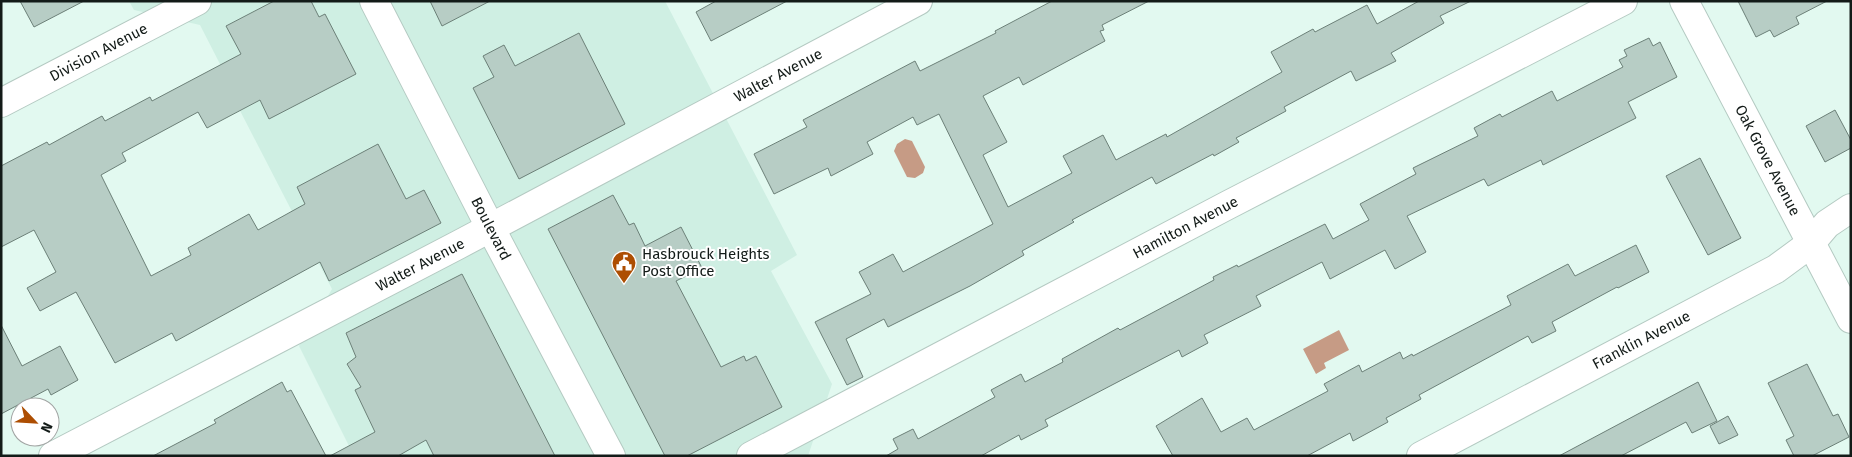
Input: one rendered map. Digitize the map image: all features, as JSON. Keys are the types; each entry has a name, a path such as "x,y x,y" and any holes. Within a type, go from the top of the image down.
{"street":[{"name":"Division Avenue","path":"1,103 196,1"},
{"name":"Boulevard","path":"374,1 490,227 611,456"},
{"name":"Walter Avenue","path":"53,456 918,1"},
{"name":"Hamilton Avenue","path":"751,456 1228,205 1623,1"},
{"name":"Oak Grove Avenue","path":"1684,1 1851,320"},
{"name":"Franklin Avenue","path":"1420,456 1776,269 1810,244 1827,224 1851,208"}],"shaded area":[{"path":"129,1 665,1 797,255 771,271 832,384 808,456 354,456 299,346 332,289 218,68 221,66 200,25 134,10"},
{"path":"905,139 912,141 925,167 923,173 915,178 907,177 894,151 897,144"},
{"path":"1339,330 1349,350 1324,363 1326,368 1316,374 1303,349"}],"building":[{"path":"20,1 84,1 34,27"},
{"path":"274,1 311,1 319,17 325,14 356,74 269,119 260,100 207,128 198,112 122,153 126,161 101,175 151,276 191,255 188,248 249,214 258,230 305,204 297,187 378,144 406,199 424,190 441,223 329,281 320,262 176,341 172,333 115,363 76,292 40,311 27,288 56,272 34,230 1,247 1,166 47,142 49,145 102,116 105,121 150,97 152,101 241,54 226,26"},
{"path":"430,1 490,1 442,26"},
{"path":"716,1 787,1 711,41 696,12"},
{"path":"1052,1 1149,1 1102,25 1104,30 1100,31 1105,41 1023,85 1019,77 983,96 1007,142 983,155 1008,207 1072,173 1063,156 1103,135 1116,160 1166,134 1167,137 1282,72 1271,52 1313,29 1315,32 1367,5 1377,24 1419,1 1471,1 1440,16 1444,23 1391,53 1396,61 1356,81 1351,71 1284,107 1286,111 1236,138 1239,142 1214,156 1213,154 1156,184 1152,177 1072,220 1074,222 1022,251 1024,255 970,286 888,327 884,319 846,339 863,377 847,385 815,322 871,294 859,272 893,254 903,272 993,224 939,114 917,125 913,117 867,142 873,154 831,176 828,168 774,194 754,154 807,127 803,120 915,61 920,71 996,33 995,31"},
{"path":"1738,1 1827,1 1796,17 1799,24 1774,37 1770,30 1756,37"},
{"path":"579,33 625,124 519,179 473,88 494,77 483,56 504,45 515,66"},
{"path":"1649,38 1653,46 1660,42 1677,77 1628,102 1636,118 1543,165 1541,160 1488,186 1484,179 1407,216 1426,252 1395,269 1385,250 1330,279 1322,262 1256,296 1261,306 1204,335 1208,343 1182,357 1179,350 1045,420 1048,426 1021,440 1019,435 981,456 886,456 898,449 893,439 913,429 918,439 995,397 991,390 1021,374 1025,382 1063,362 1062,359 1118,328 1120,330 1214,280 1213,277 1237,265 1238,267 1325,224 1333,239 1369,220 1360,204 1416,174 1413,168 1478,136 1474,128 1500,114 1502,117 1552,91 1557,101 1623,67 1619,60 1627,56 1624,50"},
{"path":"1835,110 1851,140 1851,148 1825,162 1806,126"},
{"path":"1700,158 1741,238 1708,255 1666,176"},
{"path":"613,195 629,225 634,223 645,246 681,227 702,268 676,281 721,367 744,356 746,361 756,356 782,407 687,456 665,456 548,229"},
{"path":"1636,245 1649,272 1552,322 1556,331 1532,343 1528,336 1419,395 1421,399 1386,418 1388,422 1353,441 1350,433 1307,456 1173,456 1156,426 1202,398 1221,432 1247,418 1254,430 1328,391 1324,384 1359,365 1362,372 1400,352 1403,359 1412,354 1413,356 1511,305 1507,296 1568,264 1575,276"},
{"path":"462,274 555,456 434,456 426,440 398,456 330,456 375,432 355,390 361,387 347,364 356,357 346,333"},
{"path":"1,325 22,366 60,346 78,380 51,395 48,389 33,397 10,397 10,409 1,414"},
{"path":"1807,364 1833,416 1838,414 1849,437 1812,456 1794,456 1786,440 1794,436 1768,383"},
{"path":"282,382 287,392 291,390 326,456 153,456 216,423 214,420"},
{"path":"1698,382 1717,421 1692,433 1686,422 1621,456 1559,456"},
{"path":"1728,416 1738,435 1719,444 1710,426"}],"place":[{"name":"Hasbrouck Heights Post Office","path":"624,284"}]}
